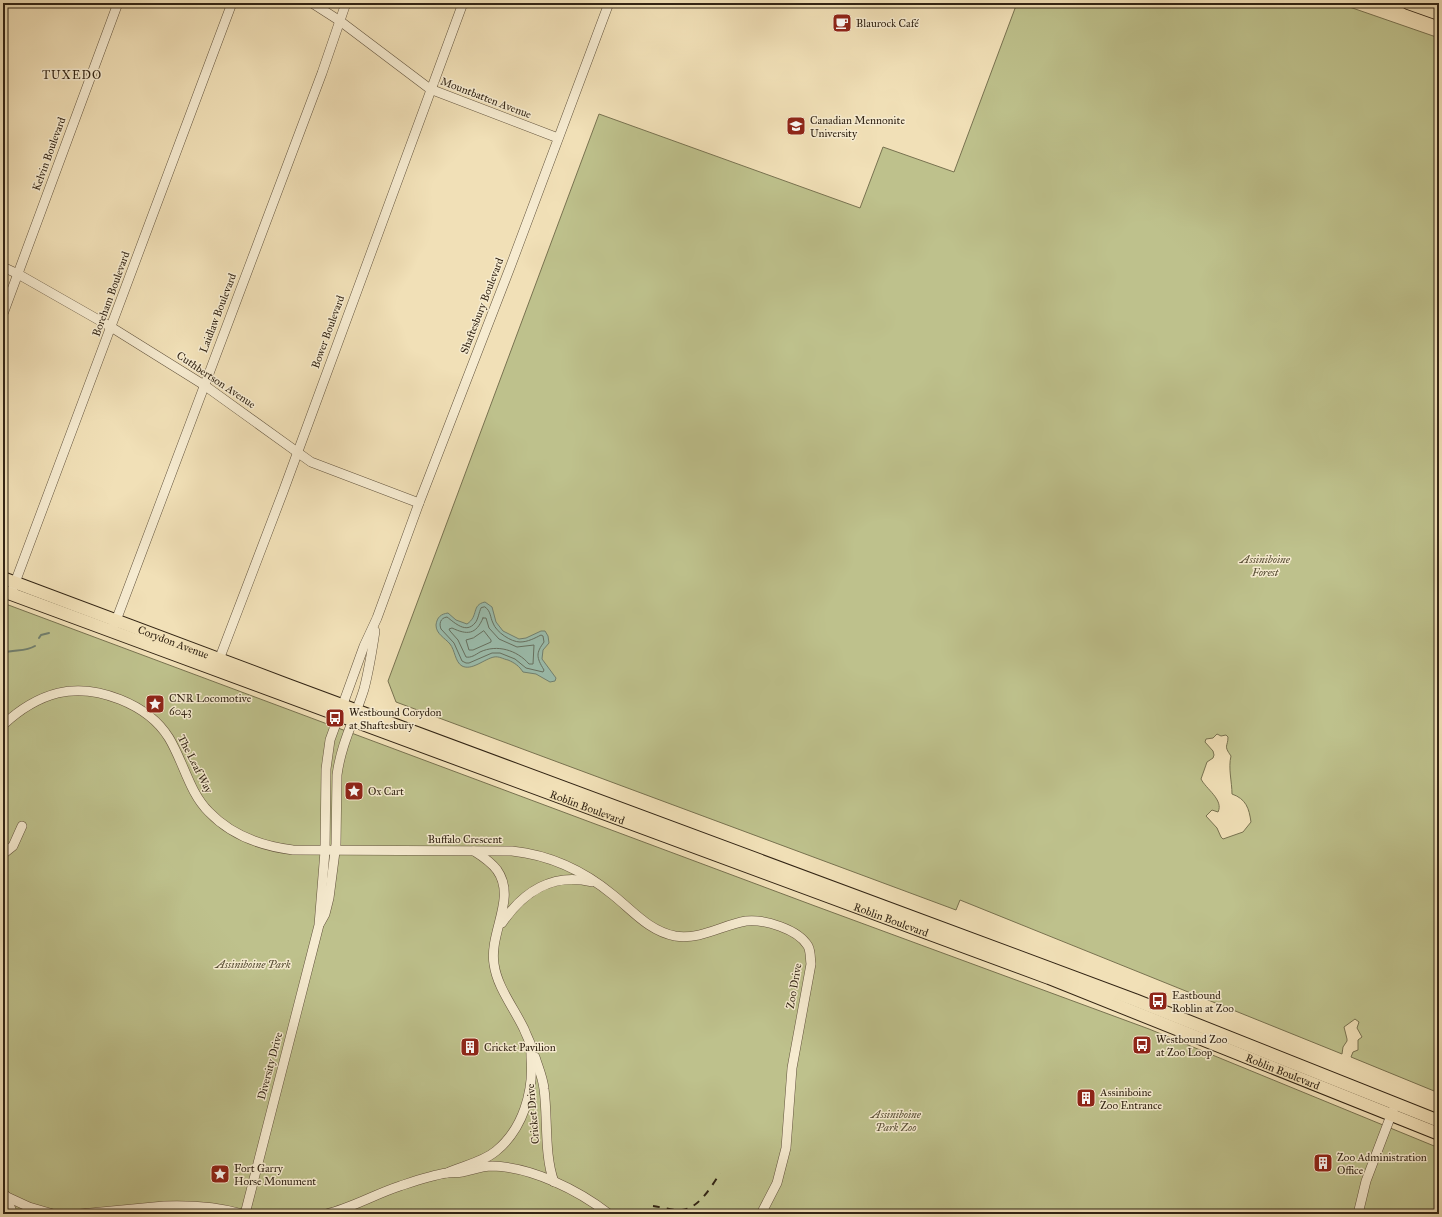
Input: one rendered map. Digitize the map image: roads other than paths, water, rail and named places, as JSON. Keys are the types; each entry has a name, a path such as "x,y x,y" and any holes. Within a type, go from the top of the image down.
{"main road":[{"path":"1408,3 1439,14"},
{"name":"Corydon Avenue","path":"3,578 116,620 217,664"},
{"name":"Corydon Avenue","path":"7,592 111,632 288,685 342,711"},
{"name":"Roblin Boulevard","path":"342,711 1394,1109 1439,1121"},
{"name":"Roblin Boulevard","path":"1394,1109 1439,1134"}],"street":[{"name":"Kelvin Boulevard","path":"3,314 118,3"},
{"name":"Boreham Boulevard","path":"7,592 16,582 232,3"},
{"name":"Mountbatten Avenue","path":"312,3 340,21 430,89 558,138"},
{"name":"Laidlaw Boulevard","path":"111,632 322,72 346,3"},
{"name":"Bower Boulevard","path":"217,664 463,3"},
{"name":"Shaftesbury Boulevard","path":"342,711 364,646 377,618 419,503 511,265 609,3"},
{"name":"Cuthbertson Avenue","path":"3,267 112,327 204,385 311,462 419,503"},
{"name":"Shaftesbury Boulevard","path":"354,715 368,675 377,618"},
{"name":"The Leaf Way","path":"3,725 38,700 57,693 75,691 118,699 143,712 156,722 163,730 169,739 198,799 209,813 231,830 247,839 272,847 293,850 325,851"},
{"name":"Diversity Drive","path":"244,1214 319,925 325,851 327,761 330,740 342,711"},
{"name":"Diversity Drive","path":"319,925 325,914 331,884 335,851 338,765 354,715"},
{"path":"3,854 13,846 22,826"},
{"name":"Cricket Drive","path":"474,850 497,869 503,881 504,904 493,946 494,964 496,975 518,1016 542,1078 550,1162 554,1182"},
{"name":"Buffalo Crescent","path":"325,851 512,851 539,855 572,868 598,883"},
{"name":"Cricket Drive","path":"498,927 520,901 540,887 556,881 572,879 598,883"},
{"name":"Zoo Drive","path":"598,883 649,925 665,933 686,937 695,936 739,923 752,921 771,924 791,931 808,946 810,952 810,964 792,1068 786,1148 781,1173 761,1214"},
{"name":"Cricket Drive","path":"447,1173 490,1155 502,1145 514,1131 523,1114 529,1093 532,1065 530,1044"},
{"path":"1358,1214 1366,1181 1394,1109"},
{"path":"326,1214 347,1208 400,1186 447,1173 490,1166 527,1172 554,1182 588,1200 609,1214"},
{"path":"4,1195 13,1214"},
{"path":"4,1195 33,1209 53,1214"},
{"path":"80,1214 164,1206 182,1206 226,1210 244,1214"}],"water":[{"path":"485,602 492,607 496,622 503,631 519,639 545,631 548,636 549,643 543,650 542,659 556,678 555,681 550,682 536,674 523,672 513,662 498,657 490,658 470,667 462,666 460,664 456,659 450,644 437,631 437,620 441,615 448,613 456,620 467,624 473,618 476,608 481,603"}],"waterway":[{"path":"39,638 41,635 49,633"},
{"path":"3,653 27,649 35,646"}],"railway":[{"path":"653,1206 675,1210 688,1209 694,1206 704,1196 720,1173"}],"place":[{"name":"Blaurock Café","path":"842,23"},
{"name":"Canadian Mennonite University","path":"796,126"},
{"name":"CNR Locomotive 6043","path":"155,704"},
{"name":"Westbound Corydon at Shaftesbury","path":"335,718"},
{"name":"Ox Cart","path":"354,791"},
{"name":"Eastbound Roblin at Zoo","path":"1158,1001"},
{"name":"Westbound Zoo at Zoo Loop","path":"1142,1045"},
{"name":"Cricket Pavilion","path":"470,1047"},
{"name":"Assiniboine Zoo Entrance","path":"1086,1098"},
{"name":"Zoo Administration Office","path":"1323,1163"},
{"name":"Fort Garry Horse Monument","path":"220,1174"}],"district":[{"name":"TUXEDO","path":"72,75"}],"park label":[{"name":"Assiniboine Forest","path":"1265,565"},
{"name":"Assiniboine Park","path":"253,964"},
{"name":"Assiniboine Park Zoo","path":"896,1120"}]}
